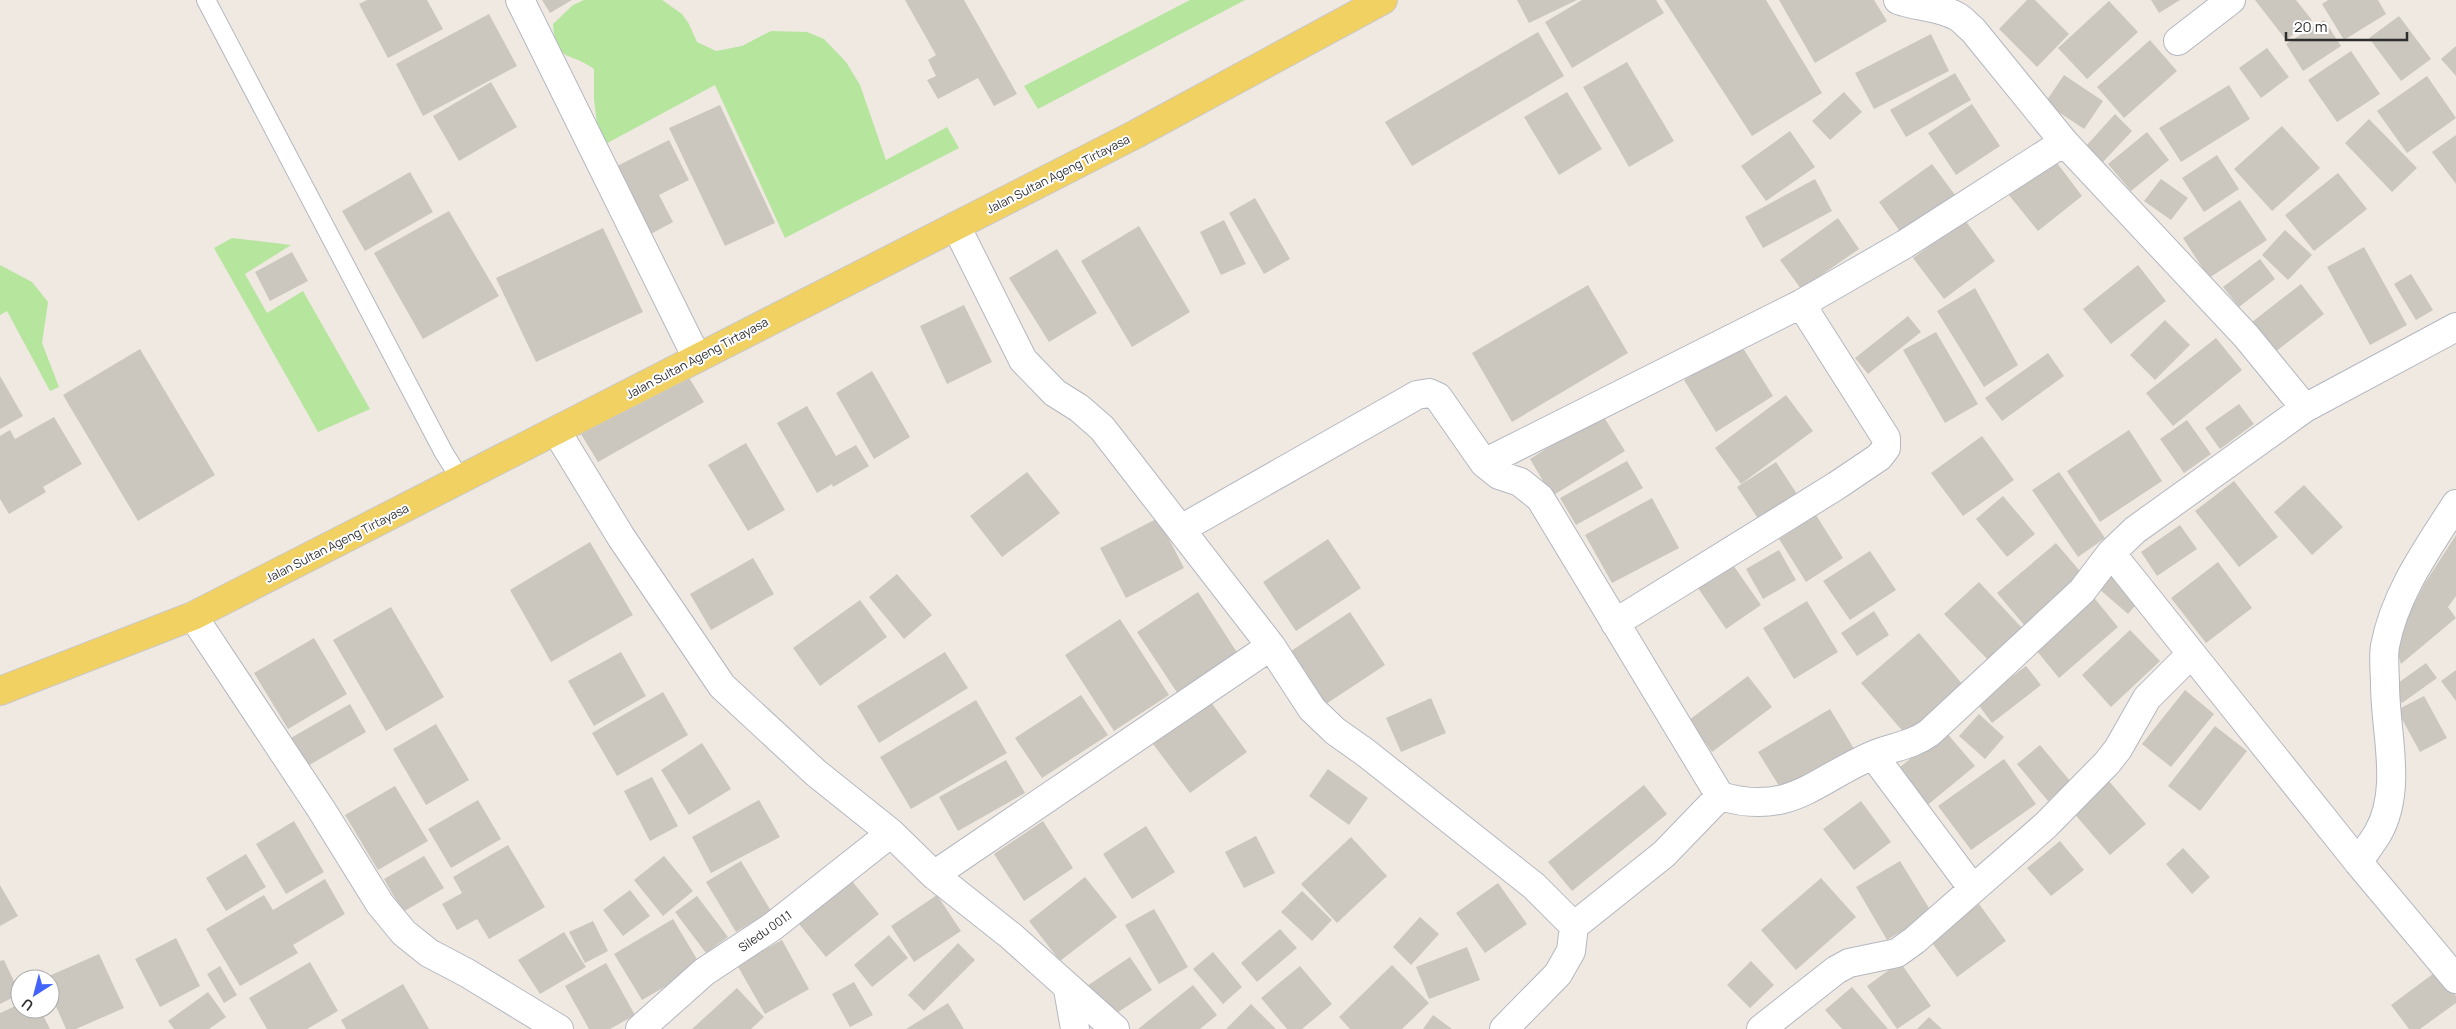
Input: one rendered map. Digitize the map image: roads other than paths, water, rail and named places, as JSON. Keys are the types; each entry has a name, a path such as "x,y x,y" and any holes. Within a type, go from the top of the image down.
{"main road":[{"name":"Jalan Sultan Ageng Tirtayasa","path":"0,691 193,616 557,432 697,358 1136,134 1383,0"}],"street":[{"path":"520,0 697,358"},
{"path":"1898,0 1912,6 1942,10 1958,17 1973,30 2064,142 2246,336 2305,408"},
{"path":"2178,41 2231,0"},
{"path":"1484,463 1801,304 1905,244 2064,142"},
{"path":"956,226 1024,360 1055,393 1079,408 1102,428 1272,646 1312,710 1335,731 1366,753 1534,886 1574,926"},
{"path":"1615,623 1836,486 1879,457 1886,448 1886,438 1801,304"},
{"path":"1181,529 1417,395 1429,393 1438,397 1484,463 1499,475 1520,482 1540,498 1720,796 1743,803 1764,804 1807,790 1873,755 1918,741 1929,733 2082,591 2111,553 2135,530 2305,408 2456,327"},
{"path":"557,432 621,537 722,686 816,773 891,833 934,875 1010,936 1068,989 1116,1029"},
{"path":"2358,862 2378,833 2388,808 2392,782 2385,708 2384,648 2393,615 2411,576 2456,504"},
{"path":"2111,553 2358,862 2456,979"},
{"path":"193,616 321,810 380,904 404,933 429,953 467,973 559,1029"},
{"path":"934,875 1272,646"},
{"path":"1762,1029 1836,970 1849,962 1897,952 1915,940 2046,825 2107,763 2118,749 2147,698 2191,654"},
{"path":"1873,755 1973,889"},
{"path":"1504,1029 1558,974 1571,951 1574,926 1664,854 1720,796"},
{"name":"Siledu 001.1","path":"640,1029 704,972 772,927 891,833"},
{"path":"1068,989 1075,1029"}],"lane":[{"path":"206,0 444,453 462,480"}]}
